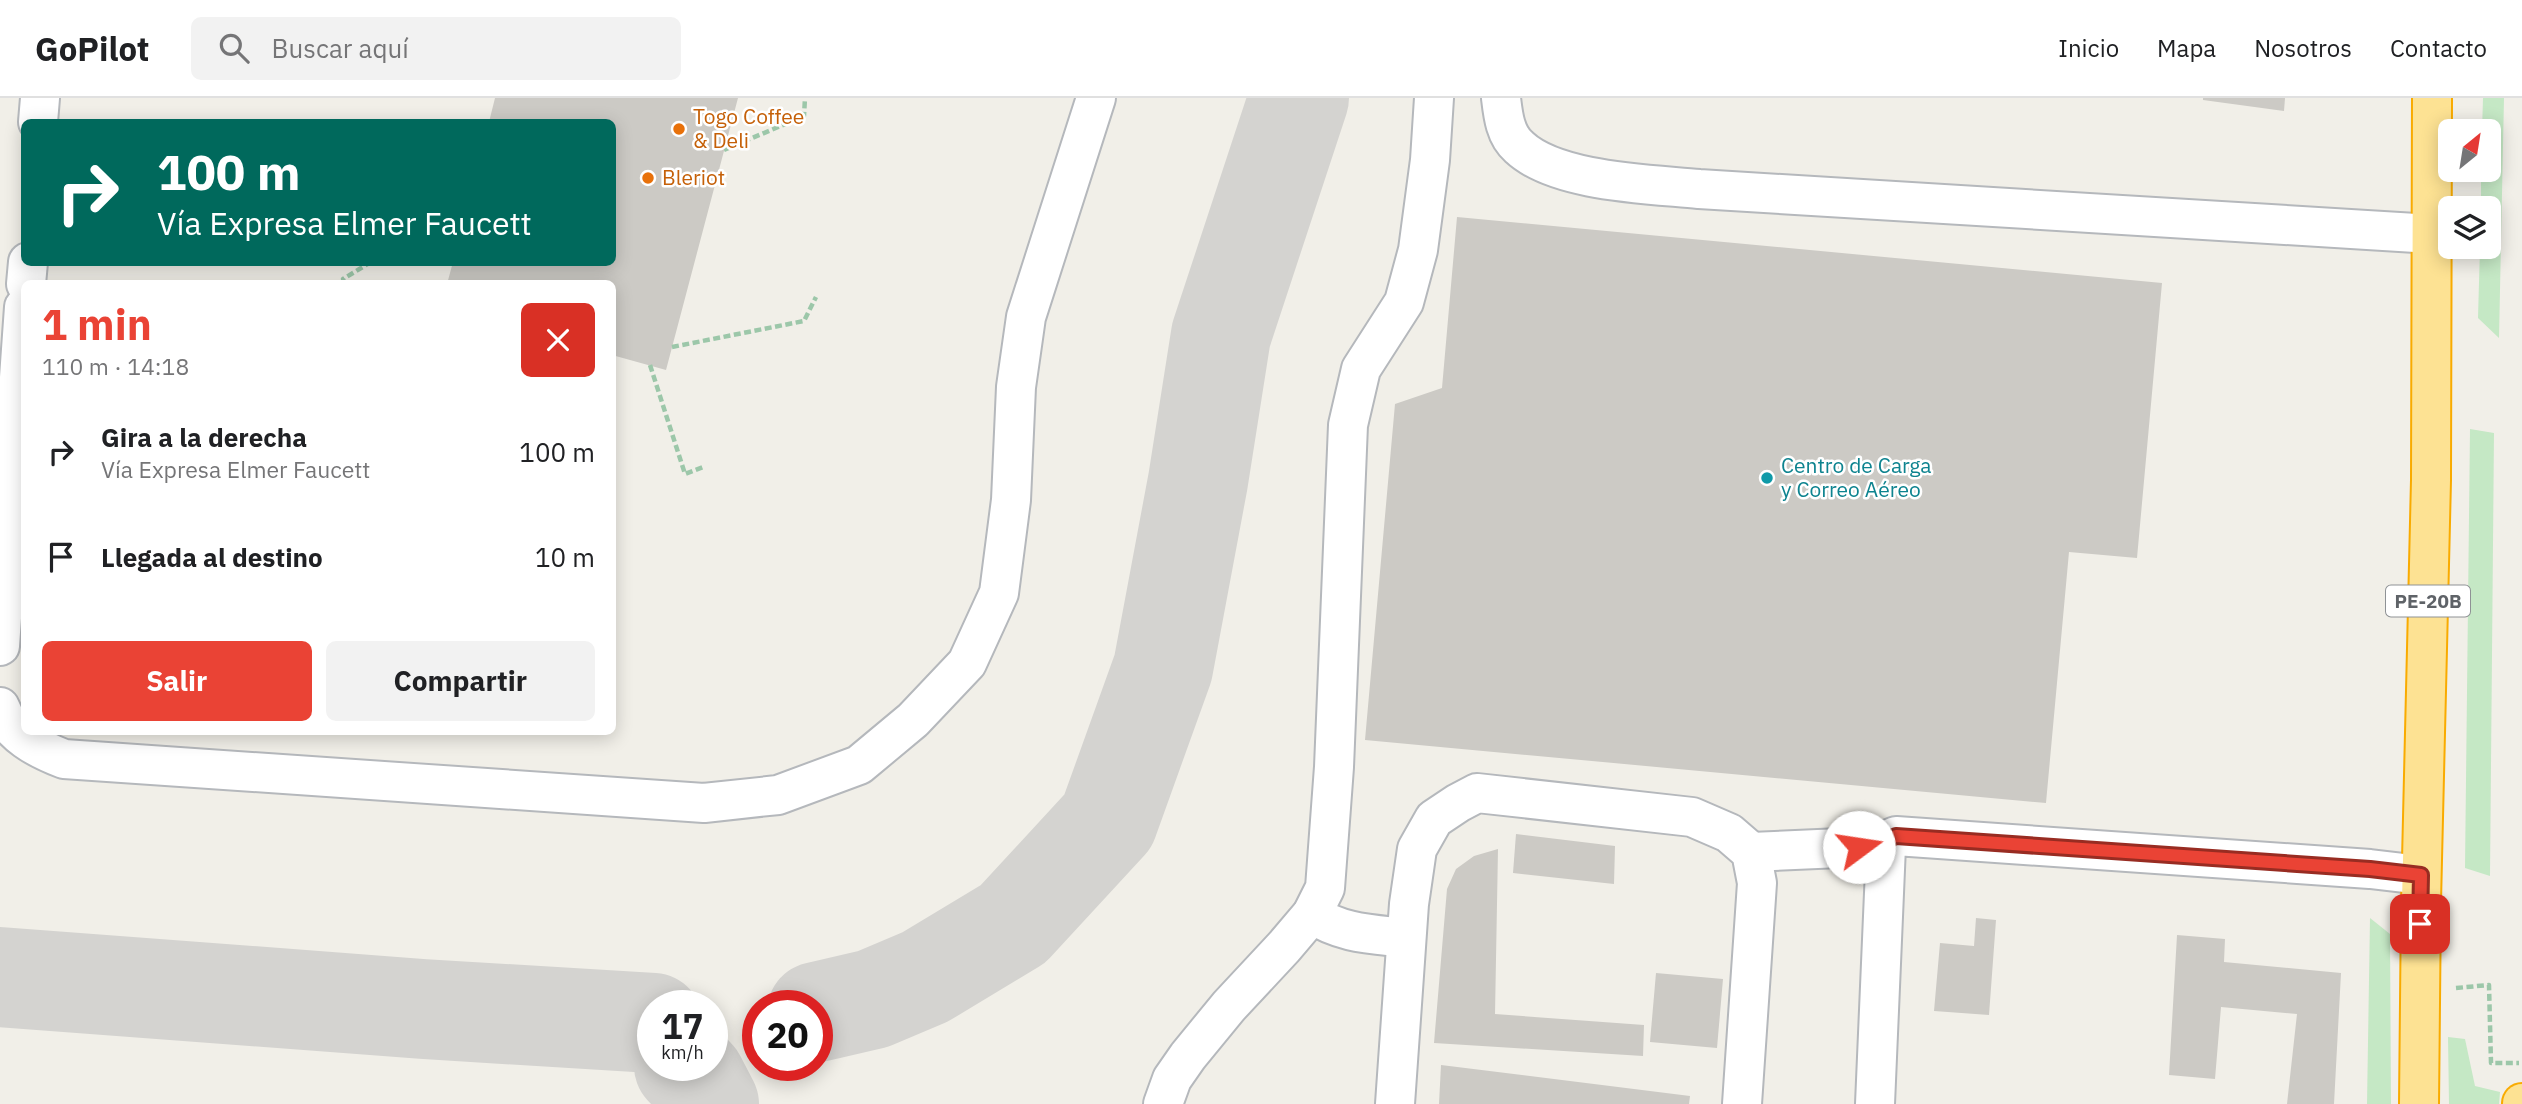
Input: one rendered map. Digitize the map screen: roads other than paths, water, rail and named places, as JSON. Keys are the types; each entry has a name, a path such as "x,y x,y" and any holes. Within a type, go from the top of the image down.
{"highway":[{"name":"PE-20B","path":"2419,1104 2421,875 2431,480 2432,98"}],"lane":[{"path":"38,119 40,98"},
{"path":"0,707 19,734 34,747 64,760 704,803 778,795 859,765 913,720 967,663 999,593 1011,500 1016,387 1026,317 1096,98"},
{"path":"1501,98 1505,125 1518,147 1555,169 1599,178 1699,189 2432,234"},
{"path":"1163,1104 1172,1079 1188,1056 1312,914 1325,888 1334,767 1348,425 1361,369 1404,302 1418,250 1429,109"},
{"path":"0,646 21,349"},
{"path":"1395,1104 1406,938 1416,849 1434,819 1477,793 1692,817 1729,833 1751,852 1757,883 1742,1104"},
{"path":"1875,1104 1886,846 1889,839 1896,836 2370,869 2421,875"},
{"path":"1751,852 1886,846"},
{"path":"1312,914 1351,933 1406,938"}],"place":[{"name":"Togo Coffee & Deli","path":"679,129"},
{"name":"Bleriot","path":"648,178"},
{"name":"Centro de Carga y Correo Aéreo","path":"1767,478"}]}
